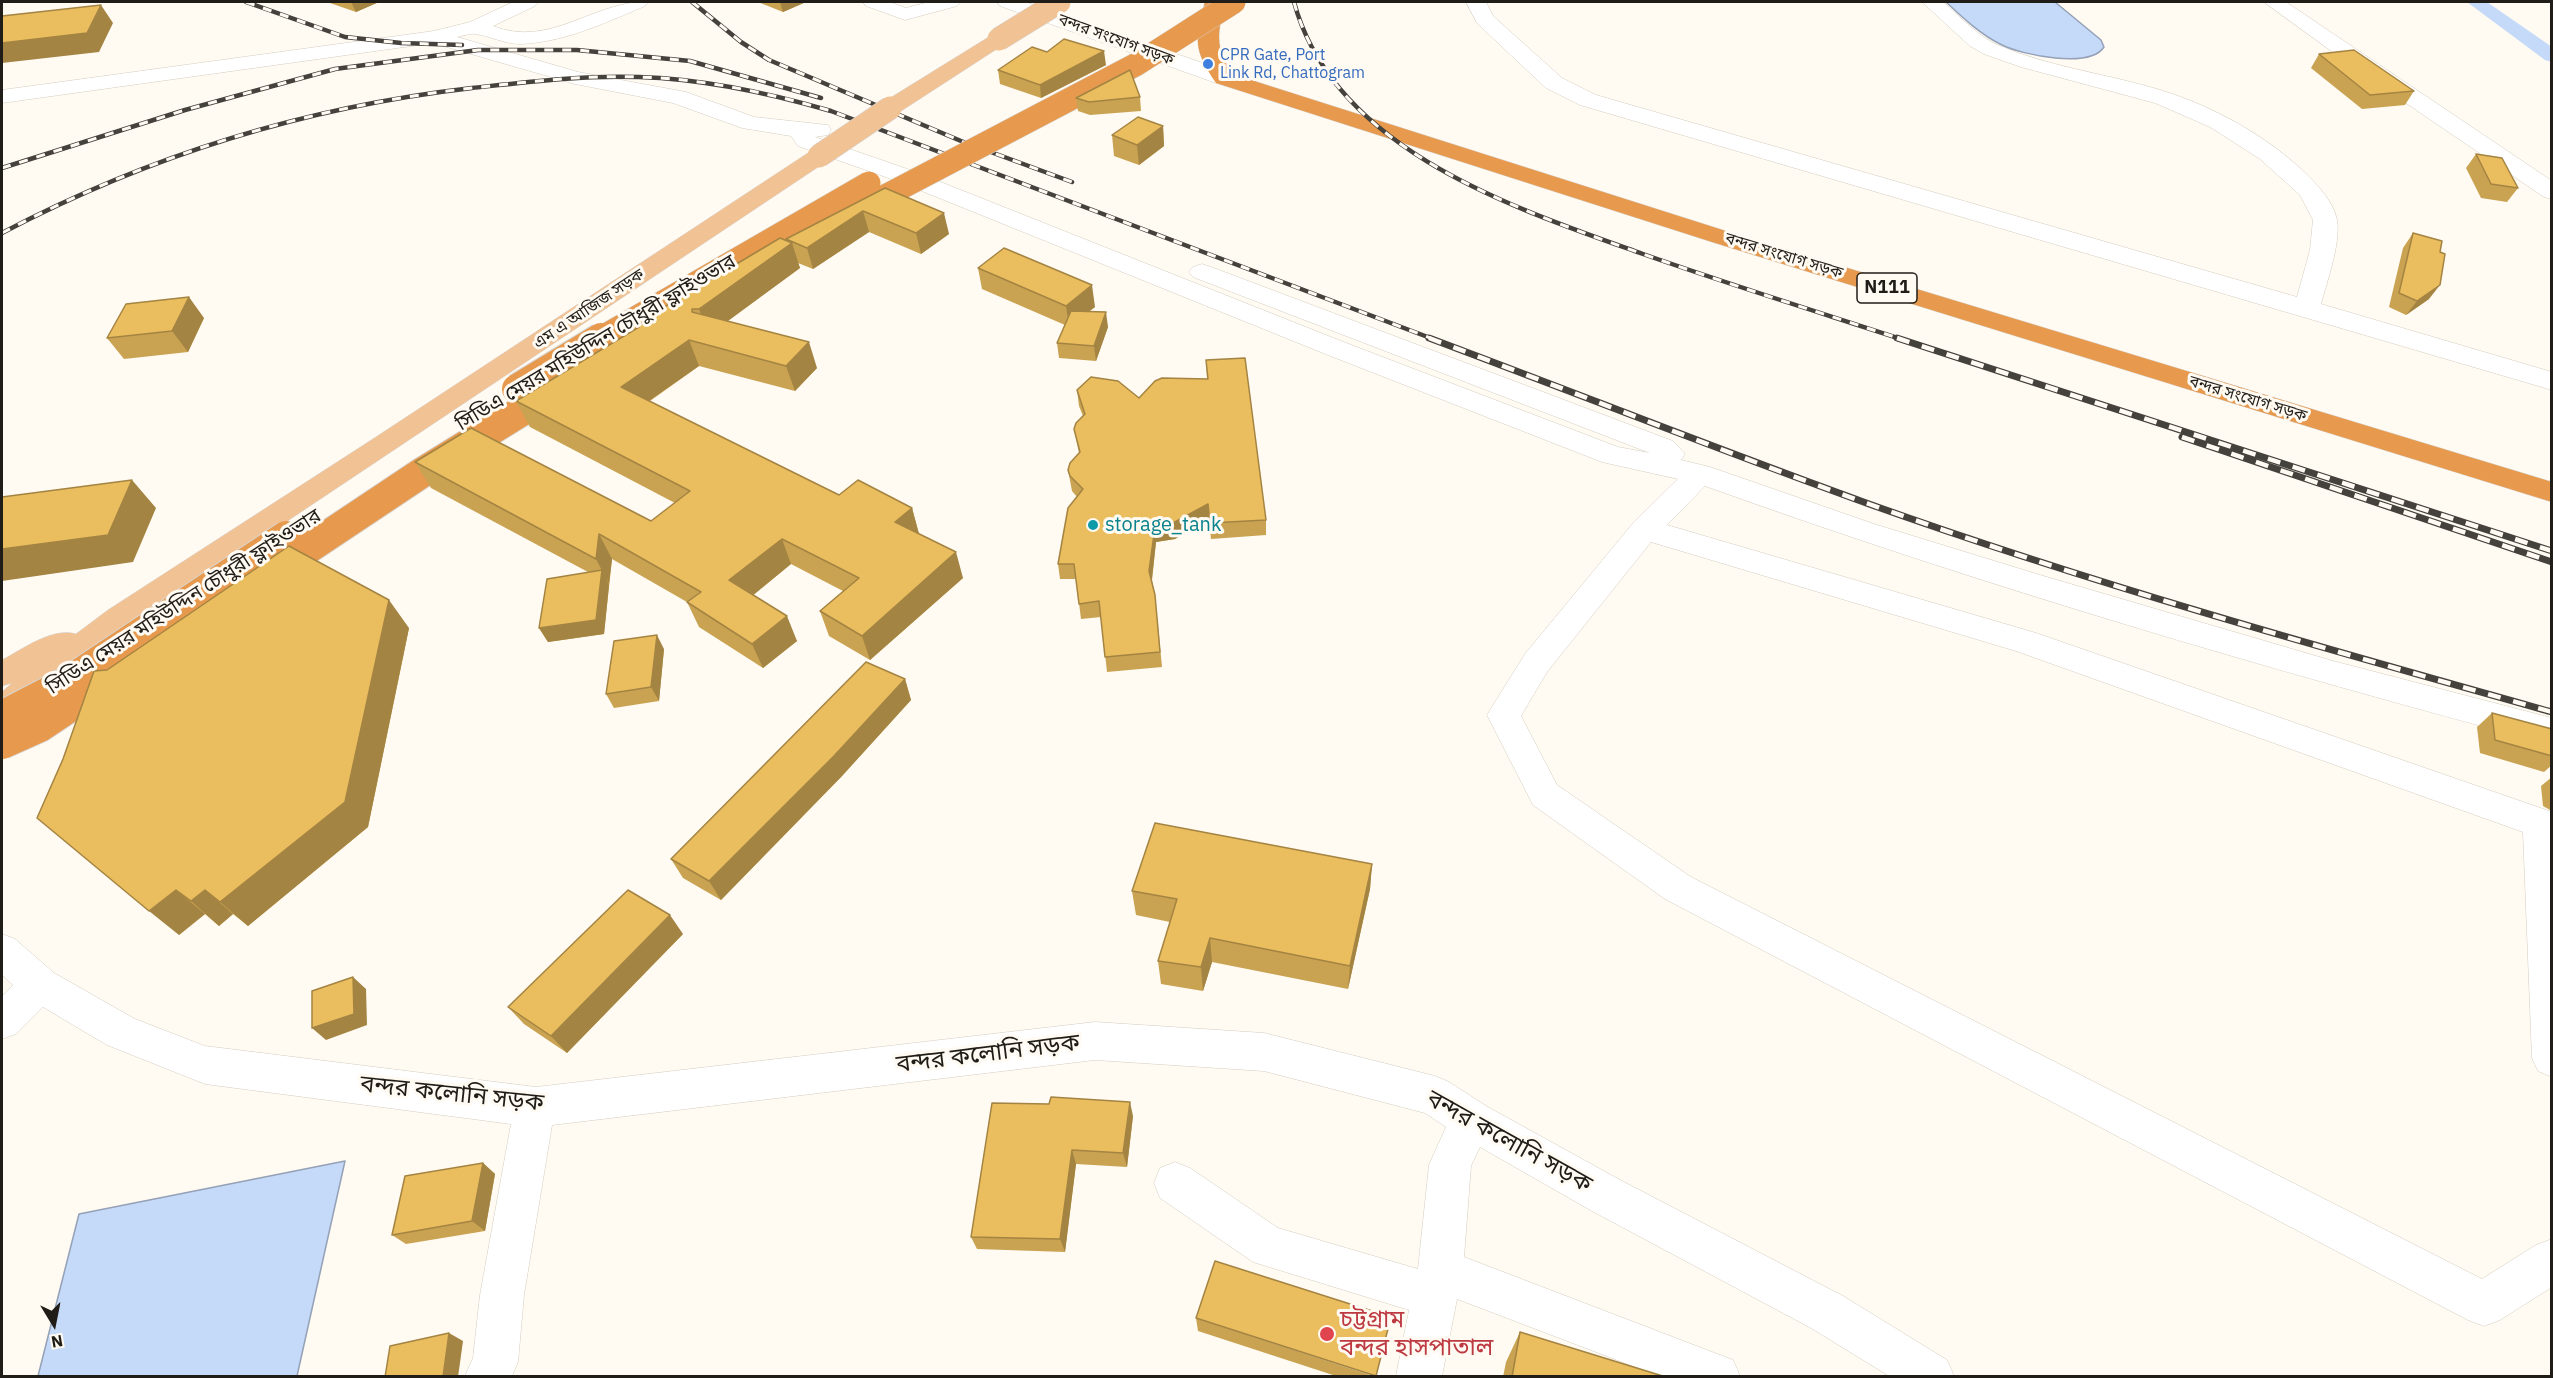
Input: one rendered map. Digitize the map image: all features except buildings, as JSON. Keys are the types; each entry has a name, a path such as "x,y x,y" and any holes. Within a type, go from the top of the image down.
{"highway":[{"name":"সিডিএ মেয়র মহিউদ্দিন চৌধুরী ফ্লাইওভার","path":"2,716 67,682 373,478 650,308 866,185 1150,40 1208,2"},
{"path":"1215,2 1206,39 1207,50 1224,78"},
{"path":"2,744 40,727 423,472 786,248 1137,64 1234,2"},
{"name":"বন্দর সংযোগ সড়ক","path":"1224,78 1412,140 2552,492"}],"main road":[{"name":"এম এ আজিজ সড়ক","path":"2,710 119,618 386,444 890,108 1059,2"},
{"name":"এম এ আজিজ সড়ক","path":"2,674 119,618"}],"street":[{"path":"482,29 528,2"},
{"path":"2,97 364,48 441,40 482,29 549,2"},
{"path":"482,29 492,35 529,39 580,25 638,2"},
{"path":"873,2 927,5"},
{"name":"বন্দর সংযোগ সড়ক","path":"1007,2 1224,78"},
{"path":"1476,2 1484,19 1554,83 1588,100 2552,381"},
{"path":"1932,2 1977,42 1991,50 2172,102 2232,129 2278,162 2306,187 2320,207 2325,220 2325,233 2307,308"},
{"path":"2274,2 2552,192"},
{"path":"441,40 575,78 678,97 750,123 799,130 806,141 906,176 1315,340 1689,485 1863,532 2333,674 2552,732"},
{"path":"1689,485 1645,529 1536,663 1504,716 1545,795 1678,888 2484,1304 2552,1261"},
{"path":"1645,529 2025,642 2540,823 2552,1058"},
{"name":"বন্দর কলোনি সড়ক","path":"2,951 40,985 121,1032 205,1065 536,1107 1095,1041 1264,1052 1435,1096 1471,1120 1607,1196 1827,1312 1887,1364 1931,1377"},
{"path":"2,1021 40,985"},
{"path":"488,1377 495,1362 502,1295 529,1134 536,1107"},
{"path":"1419,1377 1438,1283 1450,1165 1471,1120"},
{"path":"1175,1183 1269,1247 1438,1283 1717,1377"}],"water":[{"path":"1946,2 2055,2 2101,40 2104,47 2096,54 2071,59 2024,53 2002,45 1987,36"},
{"path":"345,1161 297,1376 38,1376 79,1214"}],"waterway":[{"path":"2476,2 2552,56"}],"railway":[{"path":"246,2 345,37 401,43 462,45"},
{"path":"692,2 741,42 769,60 961,141 1072,182"},
{"path":"1294,2 1315,53 1347,97 1388,135 1435,166 1486,193 1593,236 1901,339"},
{"path":"2,168 185,110 335,69 478,50 577,50 690,61 821,98"},
{"path":"2,233 115,180 230,138 289,122 410,96 472,88 576,78 664,78 736,88 831,111 1433,339"},
{"path":"1429,338 1869,504 1953,533 2209,614 2552,712"},
{"path":"1897,338 2552,551"},
{"path":"2182,437 2552,562"}],"place":[{"name":"CPR Gate, Port Link Rd, Chattogram","path":"1208,64"},
{"name":"storage_tank","path":"1093,525"},
{"name":"চট্টগ্রাম বন্দর হাসপাতাল","path":"1327,1334"}]}
